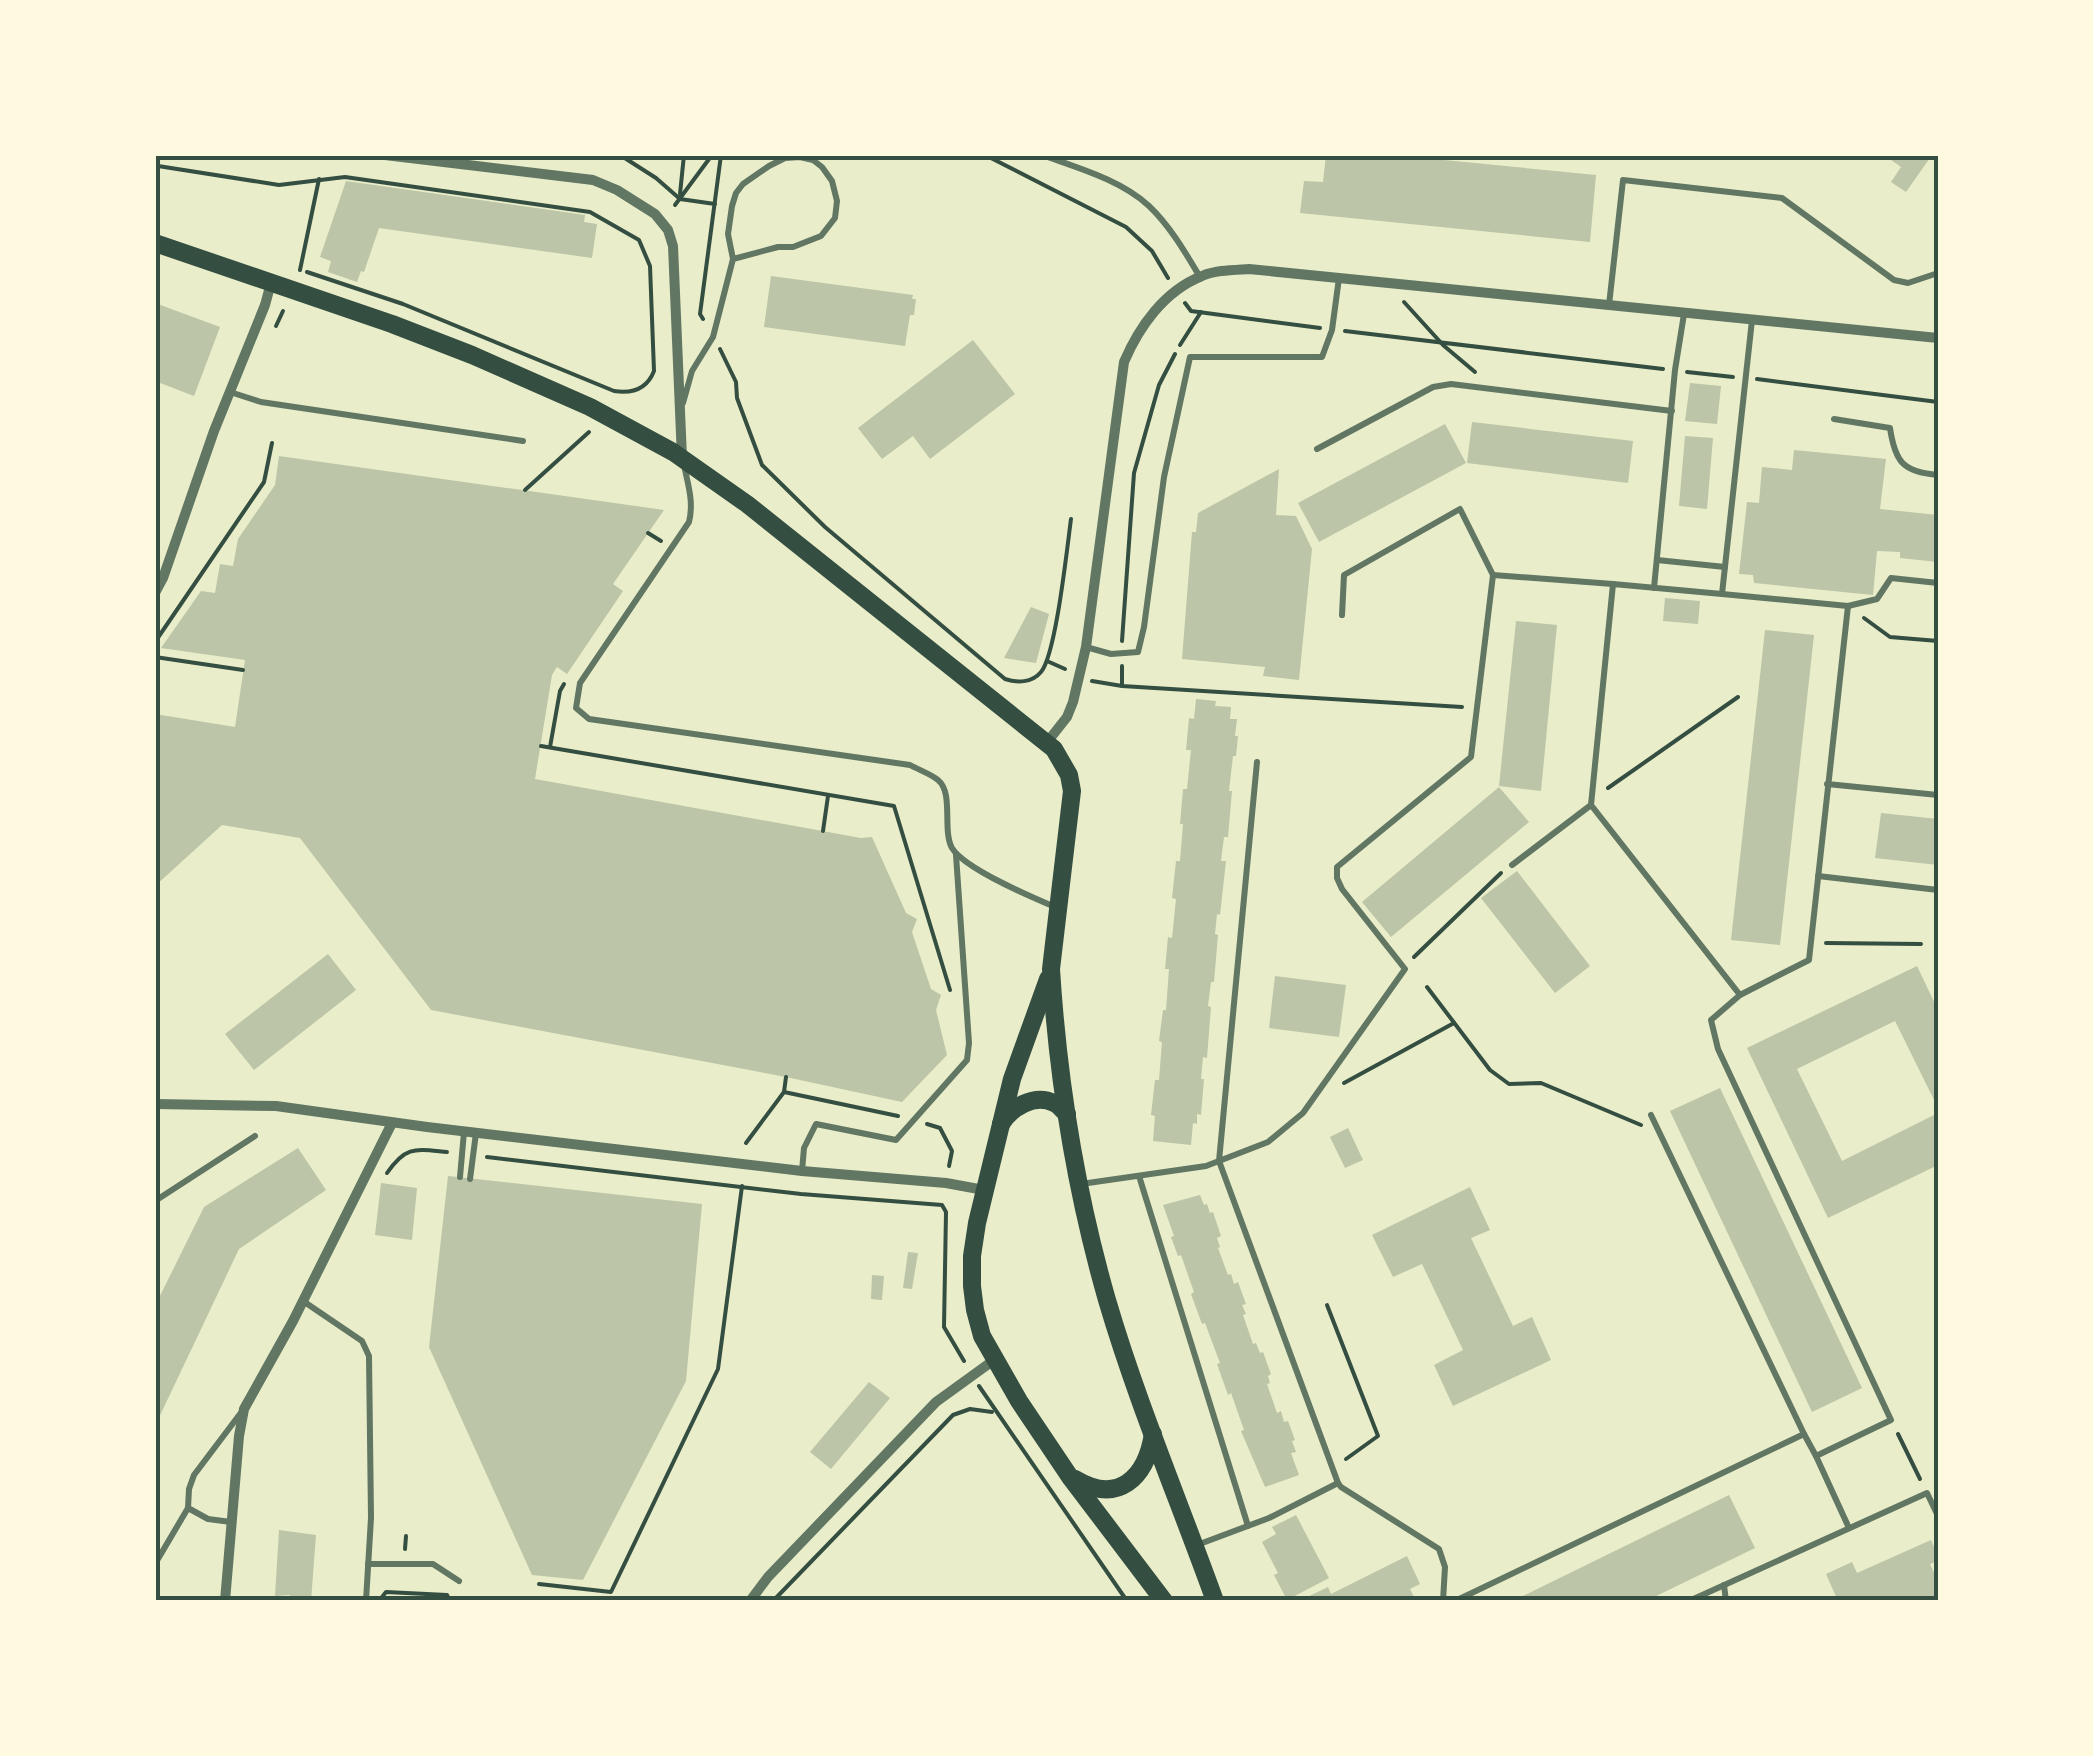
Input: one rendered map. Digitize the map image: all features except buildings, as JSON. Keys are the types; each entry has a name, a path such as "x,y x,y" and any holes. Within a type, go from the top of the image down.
{"main road":[{"path":"155,243 392,324 516,374 590,407 682,458 747,504 1048,742 1062,761 1072,791 1052,970 1056,1041 1080,1184 1107,1299 1152,1434 1215,1601"},
{"path":"1052,970 1022,1047 998,1128 974,1240 975,1310 994,1360 1070,1477 1164,1601"},
{"path":"998,1128 1004,1118 1028,1102 1054,1103 1067,1114"},
{"path":"1070,1477 1099,1490 1128,1482 1142,1470 1152,1434"}],"street":[{"path":"384,155 585,178 617,190 655,214 668,230 674,260 682,458"},
{"path":"1048,742 1073,702 1086,647 1124,362 1134,338 1151,315 1200,276 1249,269 1938,338"},
{"path":"155,592 271,283"},
{"path":"155,1104 276,1106 392,1123 984,1190"},
{"path":"225,1601 244,1408 303,1302 392,1123"},
{"path":"750,1601 768,1577 936,1402 994,1360"}],"lane":[{"path":"1042,155 1125,189 1147,204 1182,245 1200,276"},
{"path":"680,419 692,371 713,337 733,260 728,234 736,193 743,184 785,158 814,160 822,167 832,180 837,200 835,218 821,236 733,260"},
{"path":"1608,306 1623,180 1782,198 1894,280 1908,283 1938,273"},
{"path":"1086,647 1111,654 1138,652 1164,477 1190,357 1322,357 1332,330 1340,278"},
{"path":"1654,588 1684,314"},
{"path":"1722,594 1752,320"},
{"path":"1317,449 1433,387 1451,384 1672,412"},
{"path":"228,392 261,402 523,441"},
{"path":"1834,420 1890,428 1893,450 1903,464 1918,474 1938,476"},
{"path":"682,458 692,498 690,522 580,684 576,708 589,719 910,765 940,780 945,788 949,843 956,854 1017,891 1058,909"},
{"path":"1080,1184 1206,1166 1268,1142 1303,1113 1405,969 1342,889 1337,868 1471,757 1493,575 1460,508 1344,575 1342,615"},
{"path":"1657,560 1725,567"},
{"path":"1493,575 1848,606 1877,600 1891,578 1938,583"},
{"path":"1613,584 1591,802 1740,995"},
{"path":"1816,1456 1891,1420 1718,1049 1711,1020 1740,995 1809,960 1848,606"},
{"path":"1257,762 1219,1161 1338,1483 1439,1549 1445,1567 1443,1601"},
{"path":"1827,784 1938,795"},
{"path":"1512,864 1591,802"},
{"path":"802,1171 804,1148 816,1124 896,1140 967,1060 970,1043 956,854"},
{"path":"1818,876 1938,890"},
{"path":"1651,1115 1849,1528"},
{"path":"460,1178 462,1154 470,1132"},
{"path":"470,1132 470,1179"},
{"path":"155,1202 255,1136"},
{"path":"1139,1176 1248,1526"},
{"path":"303,1302 362,1340 369,1356 371,1518 366,1601"},
{"path":"155,1564 188,1508 194,1475 244,1408"},
{"path":"1455,1601 1804,1434"},
{"path":"1195,1546 1300,1504 1338,1483"},
{"path":"1689,1601 1926,1493 1938,1516"},
{"path":"188,1508 208,1520 233,1522"},
{"path":"368,1564 433,1564 459,1582"},
{"path":"1724,1585 1726,1601"}],"path":[{"path":"620,155 680,199 714,204"},
{"path":"680,199 684,155"},
{"path":"674,205 712,155"},
{"path":"700,314 721,155"},
{"path":"985,155 1126,228 1152,251 1191,311 1938,402"},
{"path":"155,170 158,166 279,185 346,177 582,211 602,218 638,240 647,256 654,371 650,380 637,390 614,391 403,304 316,275"},
{"path":"300,270 320,179"},
{"path":"1388,283 1443,344 1494,388"},
{"path":"1201,312 1159,385 1134,473 1122,686 1478,708"},
{"path":"726,358 762,466 825,527 1005,679 1023,682 1038,676 1050,655 1071,519"},
{"path":"525,490 590,432"},
{"path":"155,642 264,482 272,443"},
{"path":"648,533 661,541"},
{"path":"1848,606 1890,637 1938,641"},
{"path":"155,657 243,670"},
{"path":"1591,802 1738,697"},
{"path":"541,746 894,806 950,992"},
{"path":"823,831 828,794"},
{"path":"1405,969 1512,864"},
{"path":"1811,943 1921,944"},
{"path":"1427,988 1502,1080 1509,1084 1542,1084 1660,1133"},
{"path":"1344,1083 1454,1023"},
{"path":"746,1142 784,1092 786,1076"},
{"path":"784,1092 940,1128 952,1152"},
{"path":"384,1177 396,1159 410,1150 462,1154"},
{"path":"473,1156 942,1205 946,1212 944,1327 996,1413 1126,1601"},
{"path":"539,1584 611,1592 718,1370 742,1186"},
{"path":"1327,1305 1378,1436 1332,1469"},
{"path":"773,1601 952,1415 970,1409 996,1413"},
{"path":"1891,1420 1926,1493"},
{"path":"379,1601 386,1592 447,1595 450,1601"}]}
